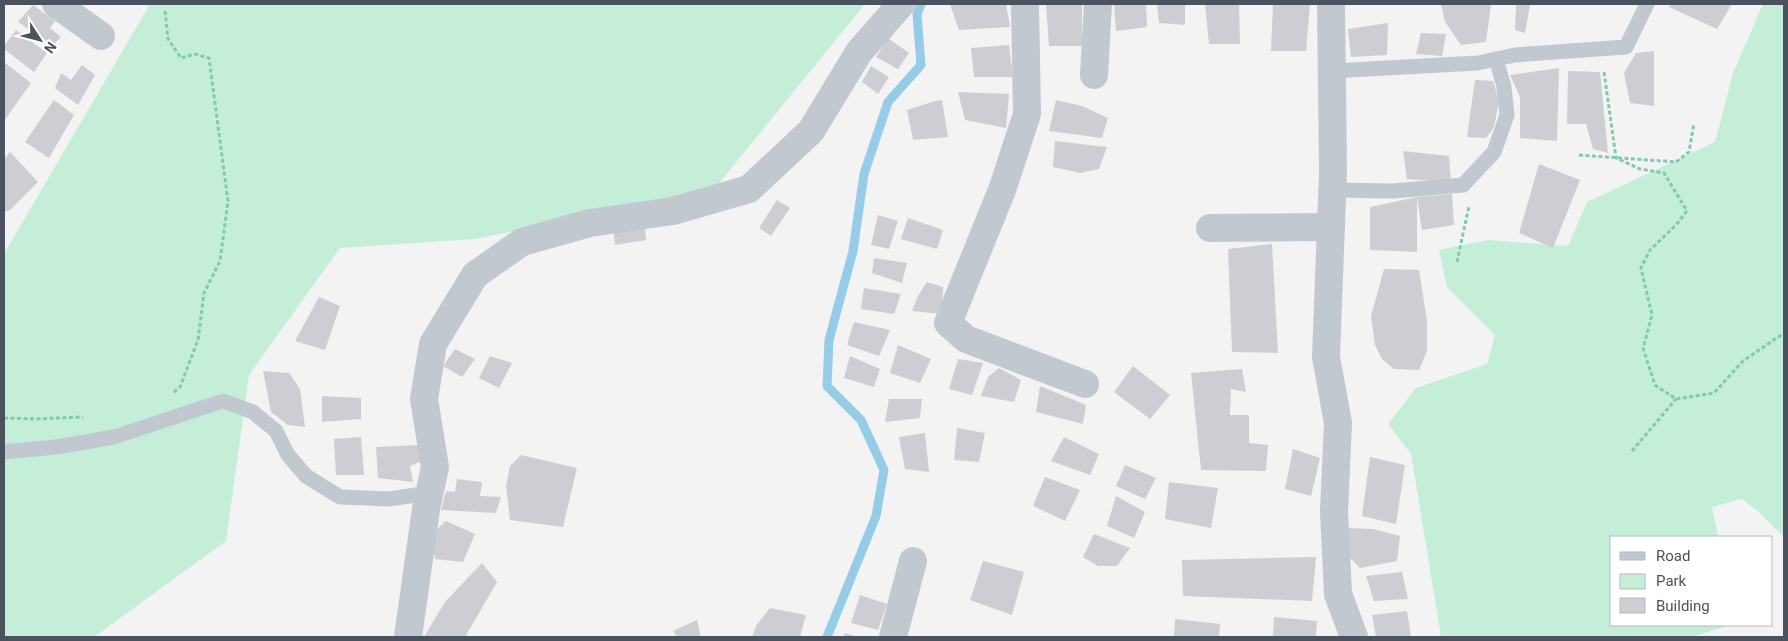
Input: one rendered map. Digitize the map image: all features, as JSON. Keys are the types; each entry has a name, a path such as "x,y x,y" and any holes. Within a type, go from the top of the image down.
{"street":[{"path":"56,4 101,36"},
{"path":"408,637 429,493 435,467 424,399 433,344 475,275 522,242 590,223 673,211 749,189 812,131 859,52 901,4"},
{"path":"1025,4 1027,114 1002,190 948,323 966,339 1085,384"},
{"path":"1094,75 1098,4"},
{"path":"1331,4 1332,190 1326,357 1338,423 1334,511 1338,594 1354,637"},
{"path":"1210,228 1331,227"},
{"path":"893,637 913,561"}],"lane":[{"path":"1332,71 1478,63 1515,55 1626,47 1648,4"},
{"path":"1332,190 1393,192 1463,185 1494,152 1507,114 1504,87 1496,59"},
{"path":"4,452 56,447 114,437 223,401 253,412 276,431 288,455 306,476 340,497 389,499 429,493"}],"path":[{"path":"165,10 168,39 181,58 195,54 209,58 228,201 220,261 204,293 198,340 180,387 168,396"},
{"path":"1601,49 1616,158"},
{"path":"1579,155 1676,162 1689,152 1694,123"},
{"path":"1616,158 1640,169 1664,173 1687,211 1650,250 1642,268 1652,315 1643,348 1655,385 1676,400"},
{"path":"1457,262 1470,199 1463,185"},
{"path":"1632,451 1676,400 1714,393 1743,361 1784,333"},
{"path":"4,418 91,417"}],"green space":[{"path":"150,4 865,4 712,192 475,239 340,248 249,375 226,541 94,637 4,637 4,254"},
{"path":"1763,4 1784,4 1784,537 1759,512 1742,499 1712,507 1718,536 1610,536 1610,626 1727,626 1692,637 1441,637 1411,454 1388,424 1416,388 1487,364 1495,335 1447,287 1439,250 1487,240 1568,246 1587,202 1715,142 1733,73"}],"building":[{"path":"950,4 1006,4 1010,27 959,30"},
{"path":"1046,4 1082,4 1082,46 1049,46"},
{"path":"1114,4 1146,4 1147,27 1116,31"},
{"path":"1157,4 1185,4 1185,25 1159,23"},
{"path":"1205,4 1239,4 1240,44 1209,44"},
{"path":"1273,4 1310,4 1306,51 1271,51"},
{"path":"1441,4 1491,4 1486,42 1461,45 1445,22"},
{"path":"1516,4 1530,5 1525,33 1515,30"},
{"path":"1670,4 1732,4 1717,29 1669,7"},
{"path":"33,5 55,21 50,28 61,37 53,45 18,22"},
{"path":"1388,23 1387,55 1351,57 1348,29"},
{"path":"16,30 47,53 34,72 4,49 4,46"},
{"path":"1421,33 1446,34 1442,56 1416,54"},
{"path":"888,38 909,53 898,69 876,57"},
{"path":"1009,45 1013,77 974,77 971,48"},
{"path":"1654,51 1654,106 1630,103 1624,73 1636,53"},
{"path":"4,64 31,83 4,121"},
{"path":"82,65 95,75 78,105 55,88 61,73 71,80"},
{"path":"871,66 889,77 878,94 862,82"},
{"path":"1559,68 1557,141 1520,138 1520,97 1510,75"},
{"path":"1568,71 1600,72 1608,153 1593,149 1586,124 1567,124"},
{"path":"1475,80 1493,81 1499,101 1494,127 1486,138 1467,137"},
{"path":"958,92 1009,94 1006,128 965,120"},
{"path":"54,100 74,115 49,158 25,142"},
{"path":"942,100 948,137 913,140 907,110"},
{"path":"1056,100 1082,106 1108,118 1102,138 1049,131"},
{"path":"1055,141 1107,147 1099,169 1080,173 1053,167"},
{"path":"1403,151 1449,156 1451,182 1407,179"},
{"path":"10,152 38,182 10,210 4,212 4,159"},
{"path":"1539,164 1580,180 1553,248 1519,233"},
{"path":"1452,194 1454,225 1422,230 1417,197"},
{"path":"1417,197 1417,252 1370,250 1370,207"},
{"path":"777,200 790,208 771,236 759,228"},
{"path":"878,215 898,221 889,249 871,245"},
{"path":"908,218 943,230 937,249 901,239"},
{"path":"645,226 646,240 615,245 613,229"},
{"path":"1272,244 1278,353 1232,352 1228,249"},
{"path":"874,258 907,263 902,283 872,273"},
{"path":"1384,269 1419,270 1427,321 1427,351 1419,370 1394,369 1382,359 1375,345 1371,316"},
{"path":"927,282 943,287 942,314 912,311 918,296"},
{"path":"864,288 901,294 894,314 861,309"},
{"path":"319,297 340,306 325,350 295,341"},
{"path":"854,322 890,330 879,356 847,345"},
{"path":"898,345 931,359 920,383 890,373"},
{"path":"455,349 475,359 462,377 443,366"},
{"path":"490,356 512,363 499,388 479,378"},
{"path":"850,356 880,369 874,387 844,378"},
{"path":"958,359 983,363 972,395 949,389"},
{"path":"1133,366 1170,395 1150,419 1114,392"},
{"path":"999,368 1021,380 1014,402 981,396 988,377"},
{"path":"1242,369 1246,392 1231,389 1230,415 1249,415 1249,443 1268,445 1266,471 1201,470 1191,373"},
{"path":"263,371 289,373 300,389 305,427 288,425 271,412"},
{"path":"1040,386 1086,405 1083,424 1036,412"},
{"path":"322,396 361,398 361,419 322,422"},
{"path":"889,399 922,399 920,418 885,422"},
{"path":"957,428 985,433 979,462 954,460"},
{"path":"925,433 929,472 905,469 899,437"},
{"path":"361,437 364,475 336,475 334,439"},
{"path":"1064,437 1099,454 1090,475 1051,461"},
{"path":"419,445 422,461 410,466 413,482 378,478 376,447"},
{"path":"1293,449 1320,458 1311,496 1285,489"},
{"path":"521,455 577,468 563,527 510,520 506,486 510,466"},
{"path":"1370,457 1405,465 1396,524 1362,516"},
{"path":"1125,465 1156,478 1145,499 1116,486"},
{"path":"1045,477 1080,490 1065,521 1033,506"},
{"path":"457,479 482,482 480,496 501,497 496,513 441,510 446,491 455,492"},
{"path":"1169,482 1218,488 1211,528 1165,519"},
{"path":"1116,496 1145,512 1134,538 1107,526"},
{"path":"446,521 475,534 463,562 435,559 433,549 436,530"},
{"path":"1348,528 1373,529 1400,536 1397,561 1360,568 1349,557"},
{"path":"1094,534 1130,548 1117,566 1098,566 1083,557"},
{"path":"1316,557 1312,601 1183,596 1182,560"},
{"path":"983,561 1024,572 1012,615 970,600"},
{"path":"482,563 497,582 465,637 424,637 445,602"},
{"path":"1402,572 1408,599 1374,601 1366,576"},
{"path":"860,595 887,604 878,630 851,623"},
{"path":"770,608 806,615 800,637 752,637 756,626"},
{"path":"1407,611 1411,637 1376,637 1372,615"},
{"path":"1274,617 1317,621 1316,637 1273,637"},
{"path":"1175,619 1220,624 1219,637 1174,637"},
{"path":"697,620 701,637 677,637 673,631"},
{"path":"845,633 858,637 844,637"}],"waterway":[{"path":"827,637 876,516 884,470 861,420 827,386 829,340 853,251 864,174 888,102 921,65 917,14 921,4"}]}
